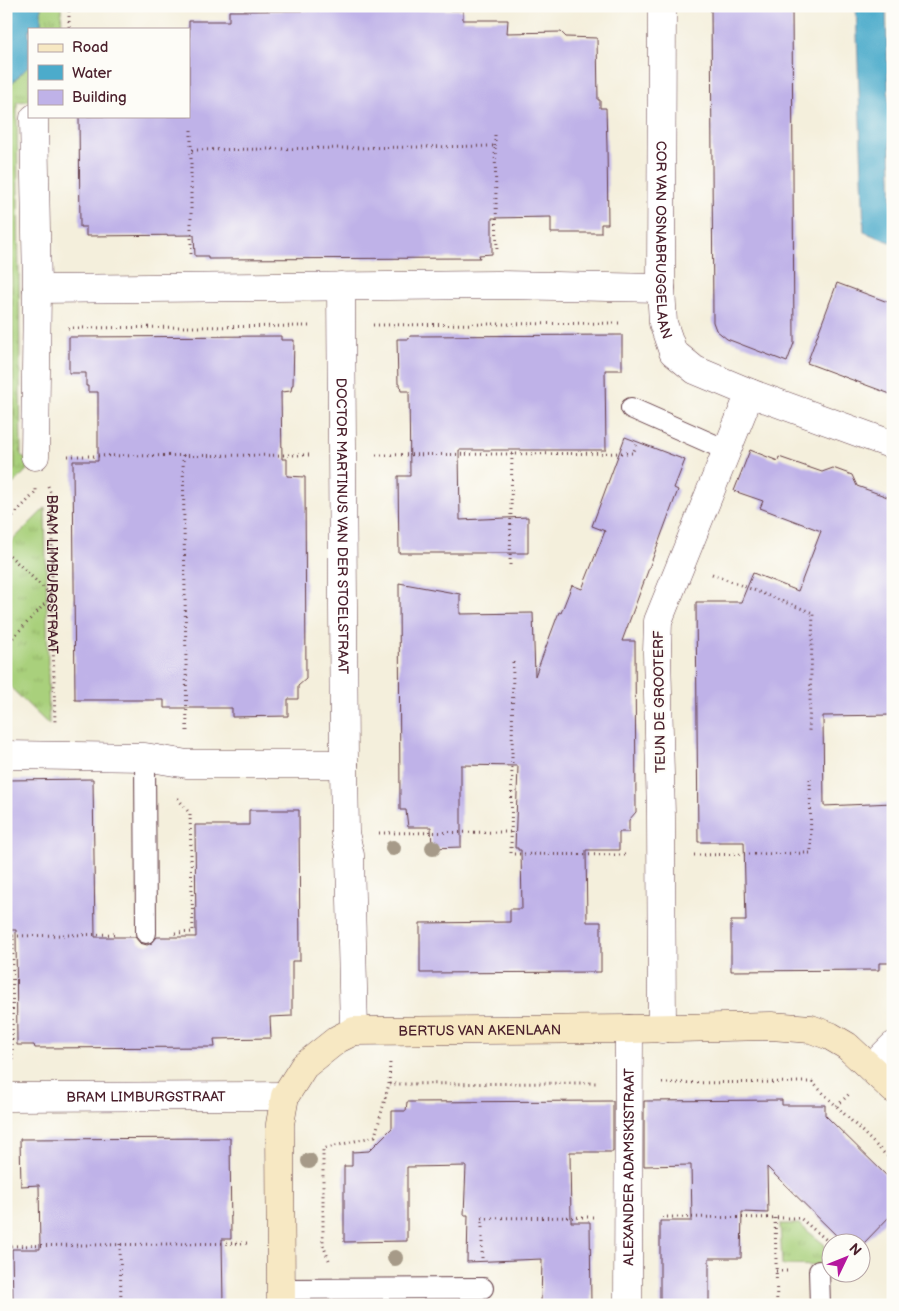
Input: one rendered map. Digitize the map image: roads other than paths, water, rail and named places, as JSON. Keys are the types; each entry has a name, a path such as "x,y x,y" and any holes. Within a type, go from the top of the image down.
{"street":[{"name":"COR VAN OSNABRUGGELAAN","path":"662,6 662,323 673,352 695,370 750,393 893,445"},
{"path":"34,118 37,289 35,456"},
{"path":"37,289 497,285 661,288"},
{"name":"DOCTOR MARTINUS VAN DER STOELSTRAAT","path":"341,286 345,833 350,855 354,1031"},
{"name":"TEUN DE GROOTERF","path":"662,1029 658,621 750,393"},
{"path":"6,755 145,757 187,764 344,764"},
{"name":"BERTUS VAN AKENLAAN","path":"281,1297 280,1124 285,1096 304,1066 323,1049 354,1031 662,1029 771,1026 811,1029 830,1036 847,1046 893,1089"},
{"name":"ALEXANDER ADAMSKISTRAAT","path":"628,1305 629,1029"},
{"path":"871,1068 893,1046"},
{"name":"BRAM LIMBURGSTRAAT","path":"9,1097 285,1096"}],"lane":[{"path":"631,408 726,450"},
{"path":"145,757 146,933"},
{"path":"819,1271 820,1305"},
{"path":"281,1297 335,1289 483,1288"}],"water":[{"path":"7,6 41,6 41,28 28,28 28,67 6,89"},
{"path":"856,6 886,6 893,243 864,232"}]}
